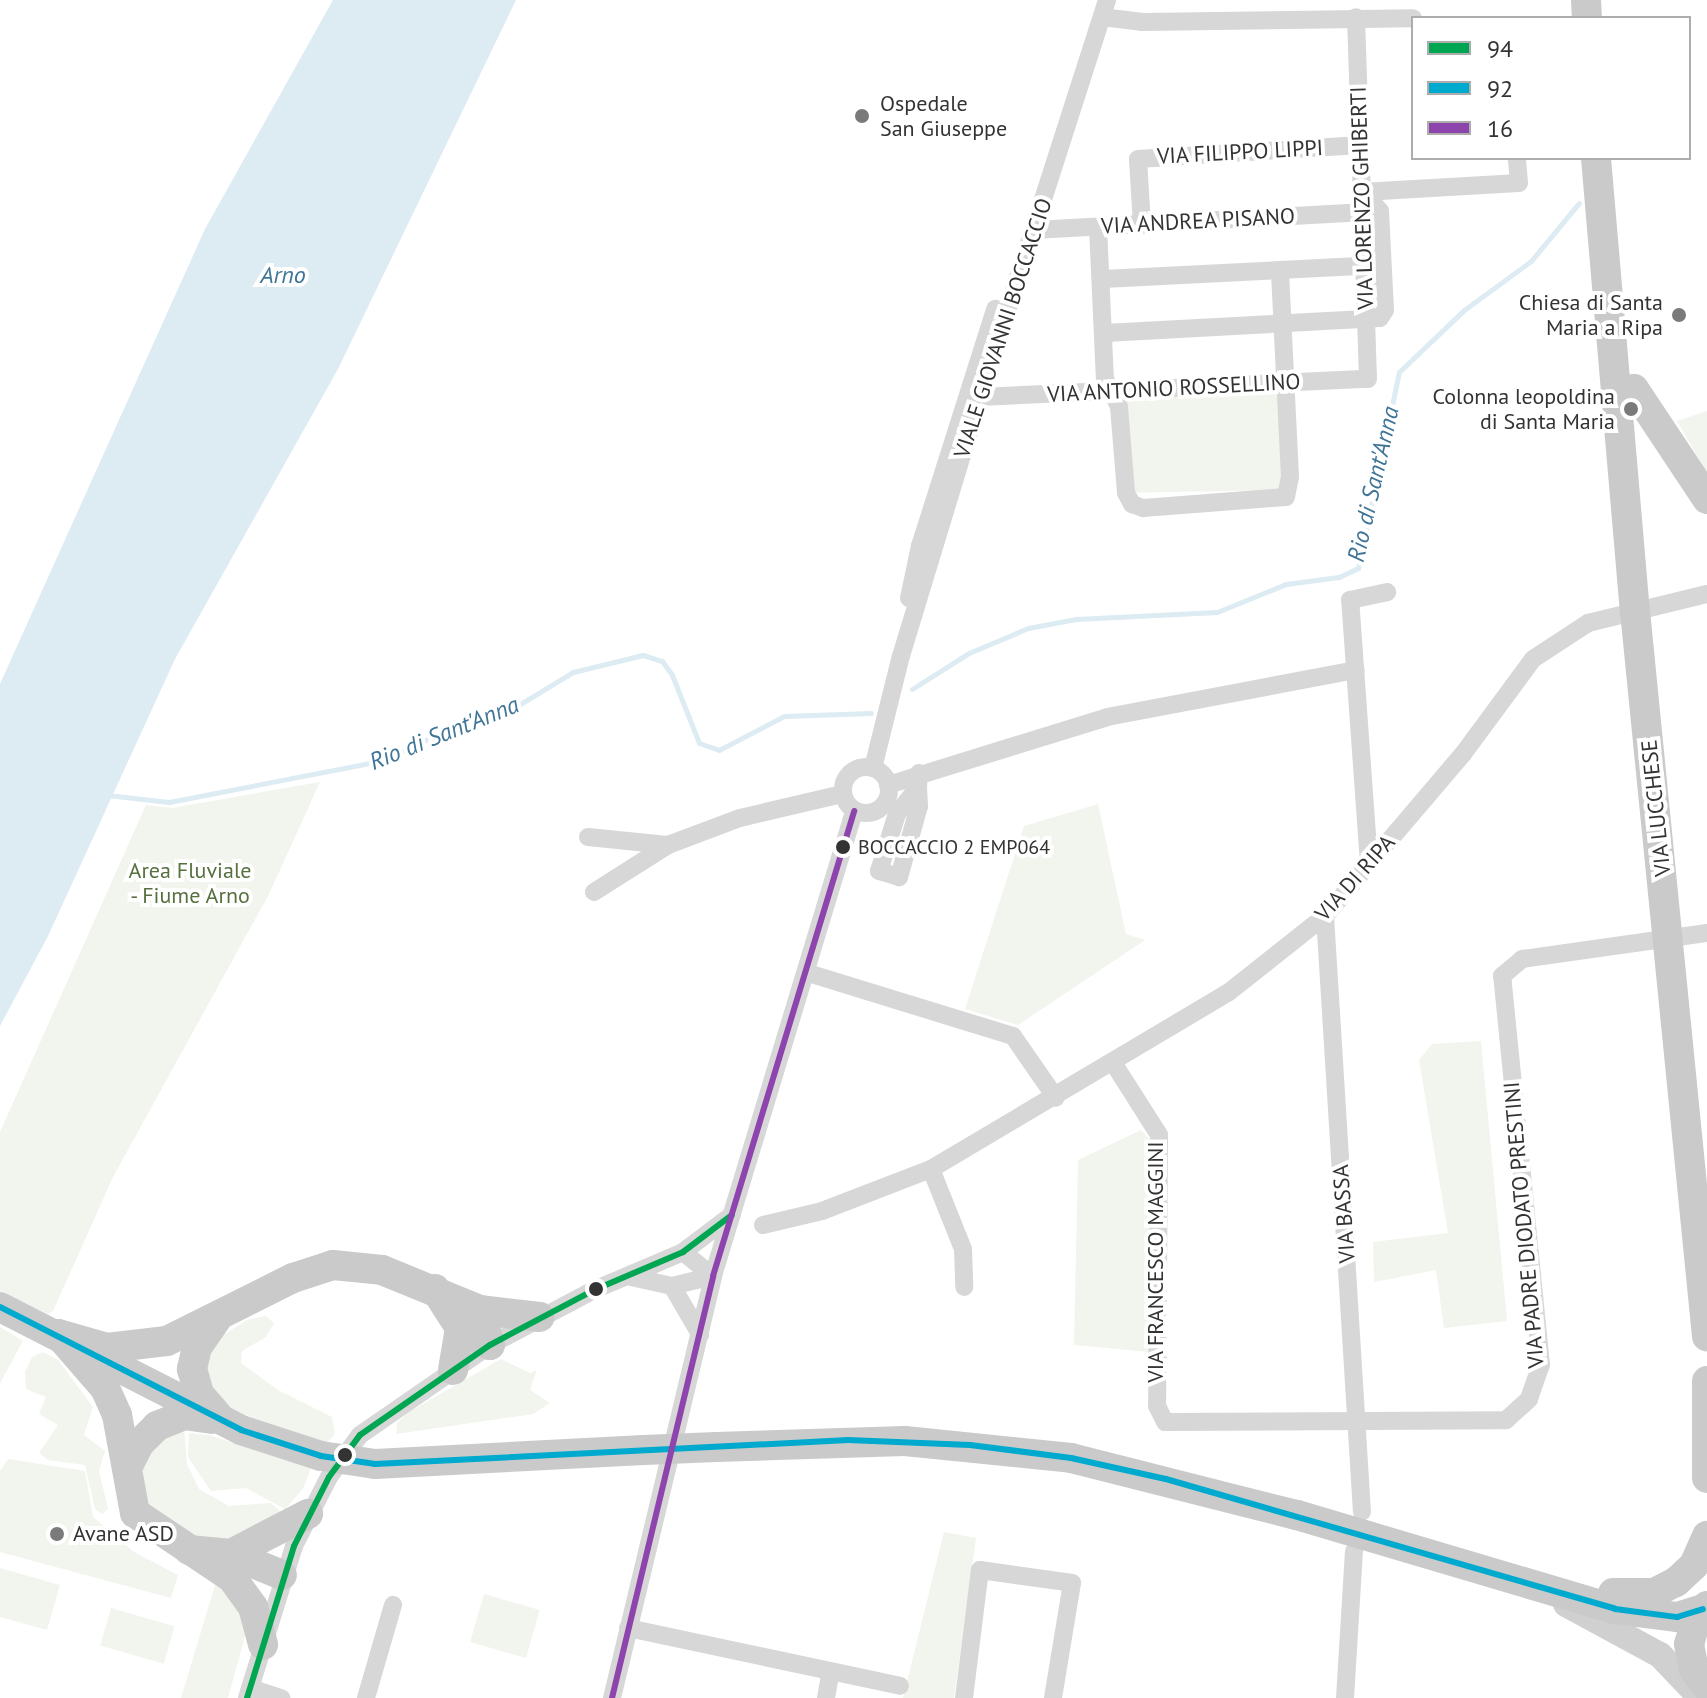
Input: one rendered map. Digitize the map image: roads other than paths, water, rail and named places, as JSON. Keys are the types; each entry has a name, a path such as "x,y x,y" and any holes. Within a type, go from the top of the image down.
{"main road":[{"path":"1596,160 1605,279 1653,413"},
{"name":"VIA LUCCHESE","path":"1605,279 1707,1336"},
{"path":"1619,414 1630,388 1653,413 1707,499"},
{"path":"50,1331 107,1348 147,1346 216,1320 293,1278 333,1265 382,1270 434,1288 470,1319 490,1345"},
{"path":"0,1307 221,1420 321,1456 375,1464 893,1441 1071,1458 1282,1511 1615,1609 1677,1617 1705,1607"},
{"path":"470,1319 540,1317"},
{"path":"453,1370 470,1319"},
{"path":"216,1320 197,1347 192,1369 199,1394 221,1420"},
{"path":"50,1331 105,1388 120,1426 127,1468 127,1492 140,1520 189,1550 232,1566 282,1575"},
{"path":"1707,1381 1707,1478"},
{"path":"127,1468 145,1436 168,1420 184,1415 221,1420"},
{"path":"232,1566 308,1514"},
{"path":"1520,1582 1616,1594 1654,1593 1694,1565 1707,1536"},
{"path":"232,1566 253,1607 263,1645"},
{"path":"1520,1582 1660,1655 1701,1698"},
{"path":"1690,1657 1691,1631 1705,1607"},
{"path":"1615,1609 1659,1632 1690,1657 1707,1687"}],"street":[{"path":"1102,6 1143,22 1411,18"},
{"name":"VIALE GIOVANNI BOCCACCIO","path":"873,768 901,656 1102,6"},
{"name":"VIALE GIOVANNI BOCCACCIO","path":"901,656 924,532 1102,6"},
{"name":"VIA LORENZO GHIBERTI","path":"1356,17 1368,379"},
{"name":"VIA FILIPPO LIPPI","path":"1142,225 1138,159 1360,145"},
{"path":"1362,192 1519,183 1517,160"},
{"path":"1105,333 1284,327 1380,318 1385,310 1380,211 1362,192"},
{"name":"VIA ANDREA PISANO","path":"1034,230 1362,212"},
{"path":"1098,227 1103,279 1103,357 1110,391 1119,407 1126,493 1132,504 1143,508 1286,497 1290,477 1280,271"},
{"path":"1103,279 1364,266"},
{"name":"VIA ANTONIO ROSSELLINO","path":"980,397 1368,379"},
{"path":"1369,863 1350,600 1387,592"},
{"name":"VIA DI RIPA","path":"763,1225 822,1211 931,1169 1114,1064 1229,992 1325,916 1463,754 1533,659 1588,623 1707,594"},
{"path":"888,785 918,780 1107,717 1356,670"},
{"path":"873,768 888,785 883,806 869,814 854,811 842,794 844,781 853,770 873,768"},
{"path":"594,892 668,845 789,804 842,794"},
{"path":"612,1698 713,1276 808,973 854,811"},
{"path":"588,837 668,845"},
{"name":"VIA BASSA","path":"1325,916 1359,1422 1362,1512"},
{"path":"1670,938 1707,933"},
{"name":"VIA PADRE DIODATO PRESTINI","path":"1165,1422 1506,1420 1520,1410 1538,1382 1541,1365 1501,988 1506,968 1522,959 1670,938"},
{"path":"808,973 1013,1036 1056,1098"},
{"name":"VIA FRANCESCO MAGGINI","path":"1114,1064 1159,1135 1157,1406 1165,1422"},
{"path":"931,1169 963,1249 964,1287"},
{"path":"281,1698 249,1693 282,1575 308,1514 360,1435 490,1345 540,1317 683,1252 732,1215"},
{"path":"683,1252 713,1276"},
{"path":"627,1276 672,1286 713,1276"},
{"path":"672,1286 700,1334"},
{"path":"1345,1698 1354,1551"},
{"path":"964,1698 980,1570 1072,1583 1053,1698"},
{"path":"366,1698 393,1605"},
{"path":"628,1628 900,1686"},
{"path":"826,1698 831,1671"}],"water":[{"name":"Arno","path":"333,0 516,0 338,369 175,659 48,936 0,1026 0,684 205,229"}],"waterway":[{"name":"Rio di Sant'Anna","path":"912,689 969,653 1028,628 1076,619 1217,612 1286,584 1339,577 1358,568 1399,372 1464,310 1531,261 1579,203"},
{"name":"Rio di Sant'Anna","path":"107,795 169,802 385,760 436,735 507,712 573,672 643,655 662,661 672,675 699,743 719,750 784,716 871,713"}],"place":[{"name":"Ospedale San Giuseppe","path":"862,116"},
{"name":"Chiesa di Santa Maria a Ripa","path":"1679,315"},
{"name":"Colonna leopoldina di Santa Maria","path":"1631,409"},
{"name":"BOCCACCIO 2 EMP064","path":"843,847"},
{"name":"Avane ASD","path":"57,1534"}],"park label":[{"name":"Area Fluviale - Fiume Arno","path":"190,882"}]}
